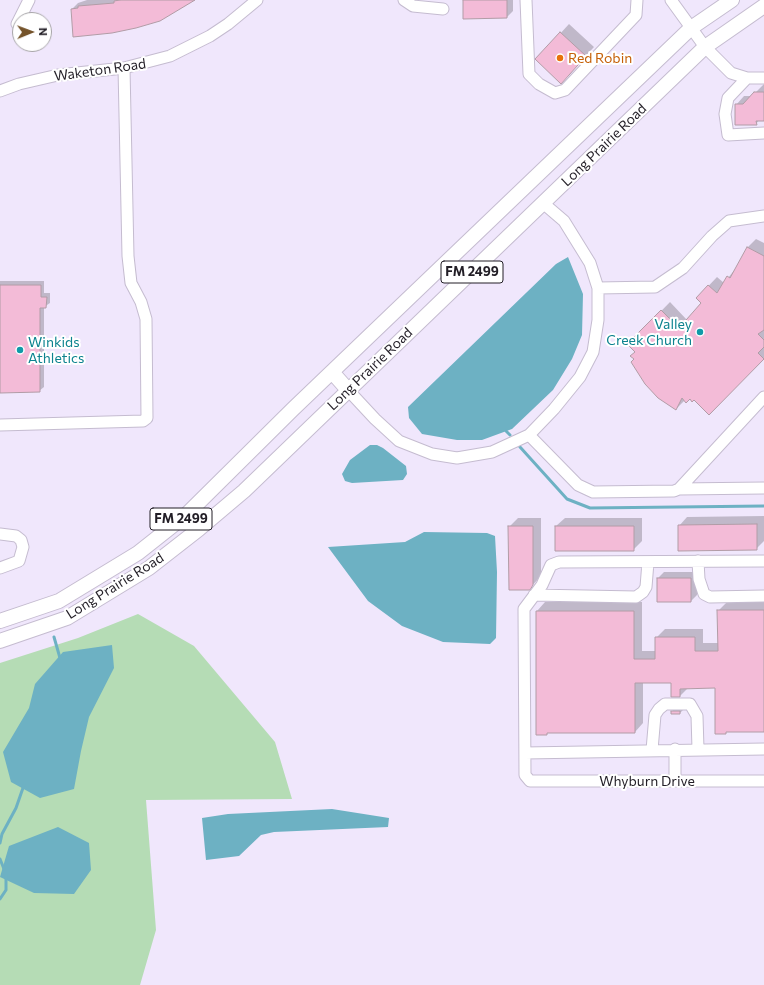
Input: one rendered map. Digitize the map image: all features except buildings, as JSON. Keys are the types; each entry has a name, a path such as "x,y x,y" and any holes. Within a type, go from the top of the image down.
{"main road":[{"name":"Long Prairie Road","path":"0,621 59,601 138,553 186,515 332,372 691,28 732,0"},
{"name":"Long Prairie Road","path":"0,641 67,618 149,568 244,491 705,47 764,6"},
{"path":"332,372 348,390"}],"street":[{"path":"23,12 29,0"},
{"name":"Waketon Road","path":"0,91 19,84 58,75 124,68 151,63 188,48 228,24 257,0"},
{"path":"404,0 413,6 443,9"},
{"path":"526,0 529,74 539,84 555,93 565,90 632,20 636,15 637,0"},
{"path":"671,0 705,47 731,73 746,78 764,78"},
{"path":"0,425 143,421 147,418 146,319 141,302 130,282 128,256 124,68"},
{"path":"746,78 728,98 725,114 728,135 764,133"},
{"path":"348,390 375,419 399,441 432,454 457,458 492,452 529,435 554,409 580,377 593,352 598,320 598,288 590,263 564,221 543,203"},
{"path":"598,288 655,287 683,268 712,236 729,221 764,216"},
{"path":"529,435 578,485 593,492 674,492 679,489 764,397"},
{"path":"679,489 764,488"},
{"path":"0,534 16,536 21,540 23,547 20,561 0,568"},
{"path":"764,561 559,562 551,565 542,586 524,609 525,753 675,749 764,749"},
{"path":"534,595 636,597 646,588 648,562"},
{"path":"698,562 699,578 704,594 710,597 764,596"},
{"path":"652,750 655,715 665,704 690,704 697,716 698,749"},
{"path":"675,749 675,781"},
{"name":"Whyburn Drive","path":"525,753 525,775 530,782 764,781"}],"green space":[{"path":"138,614 194,646 275,742 292,799 146,800 156,930 140,985 0,985 0,663 78,638"}],"water":[{"path":"568,257 583,294 582,335 572,359 553,390 512,429 482,440 457,440 422,434 409,418 408,407 556,264"},
{"path":"370,445 377,445 383,448 406,466 407,474 403,480 352,483 345,481 342,474 350,460"},
{"path":"424,532 487,533 495,536 497,572 496,638 490,644 443,642 402,626 368,601 328,547 405,542"},
{"path":"112,645 114,668 89,717 74,789 40,798 11,782 3,752 29,708 35,684 63,652"},
{"path":"332,809 389,818 388,827 274,832 261,835 239,856 206,860 202,818 228,814"},
{"path":"58,827 89,843 91,870 74,894 34,893 0,877 9,846"}],"waterway":[{"path":"506,431 510,435"},
{"path":"520,447 567,499 590,508 764,506"},
{"path":"54,637 60,658"},
{"path":"0,843 2,834 16,808 24,785"},
{"path":"0,859 4,869"},
{"path":"0,899 6,890 6,876"}],"place":[{"name":"Red Robin","path":"560,58"},
{"name":"Valley Creek Church","path":"700,332"},
{"name":"Winkids Athletics","path":"20,350"}]}
